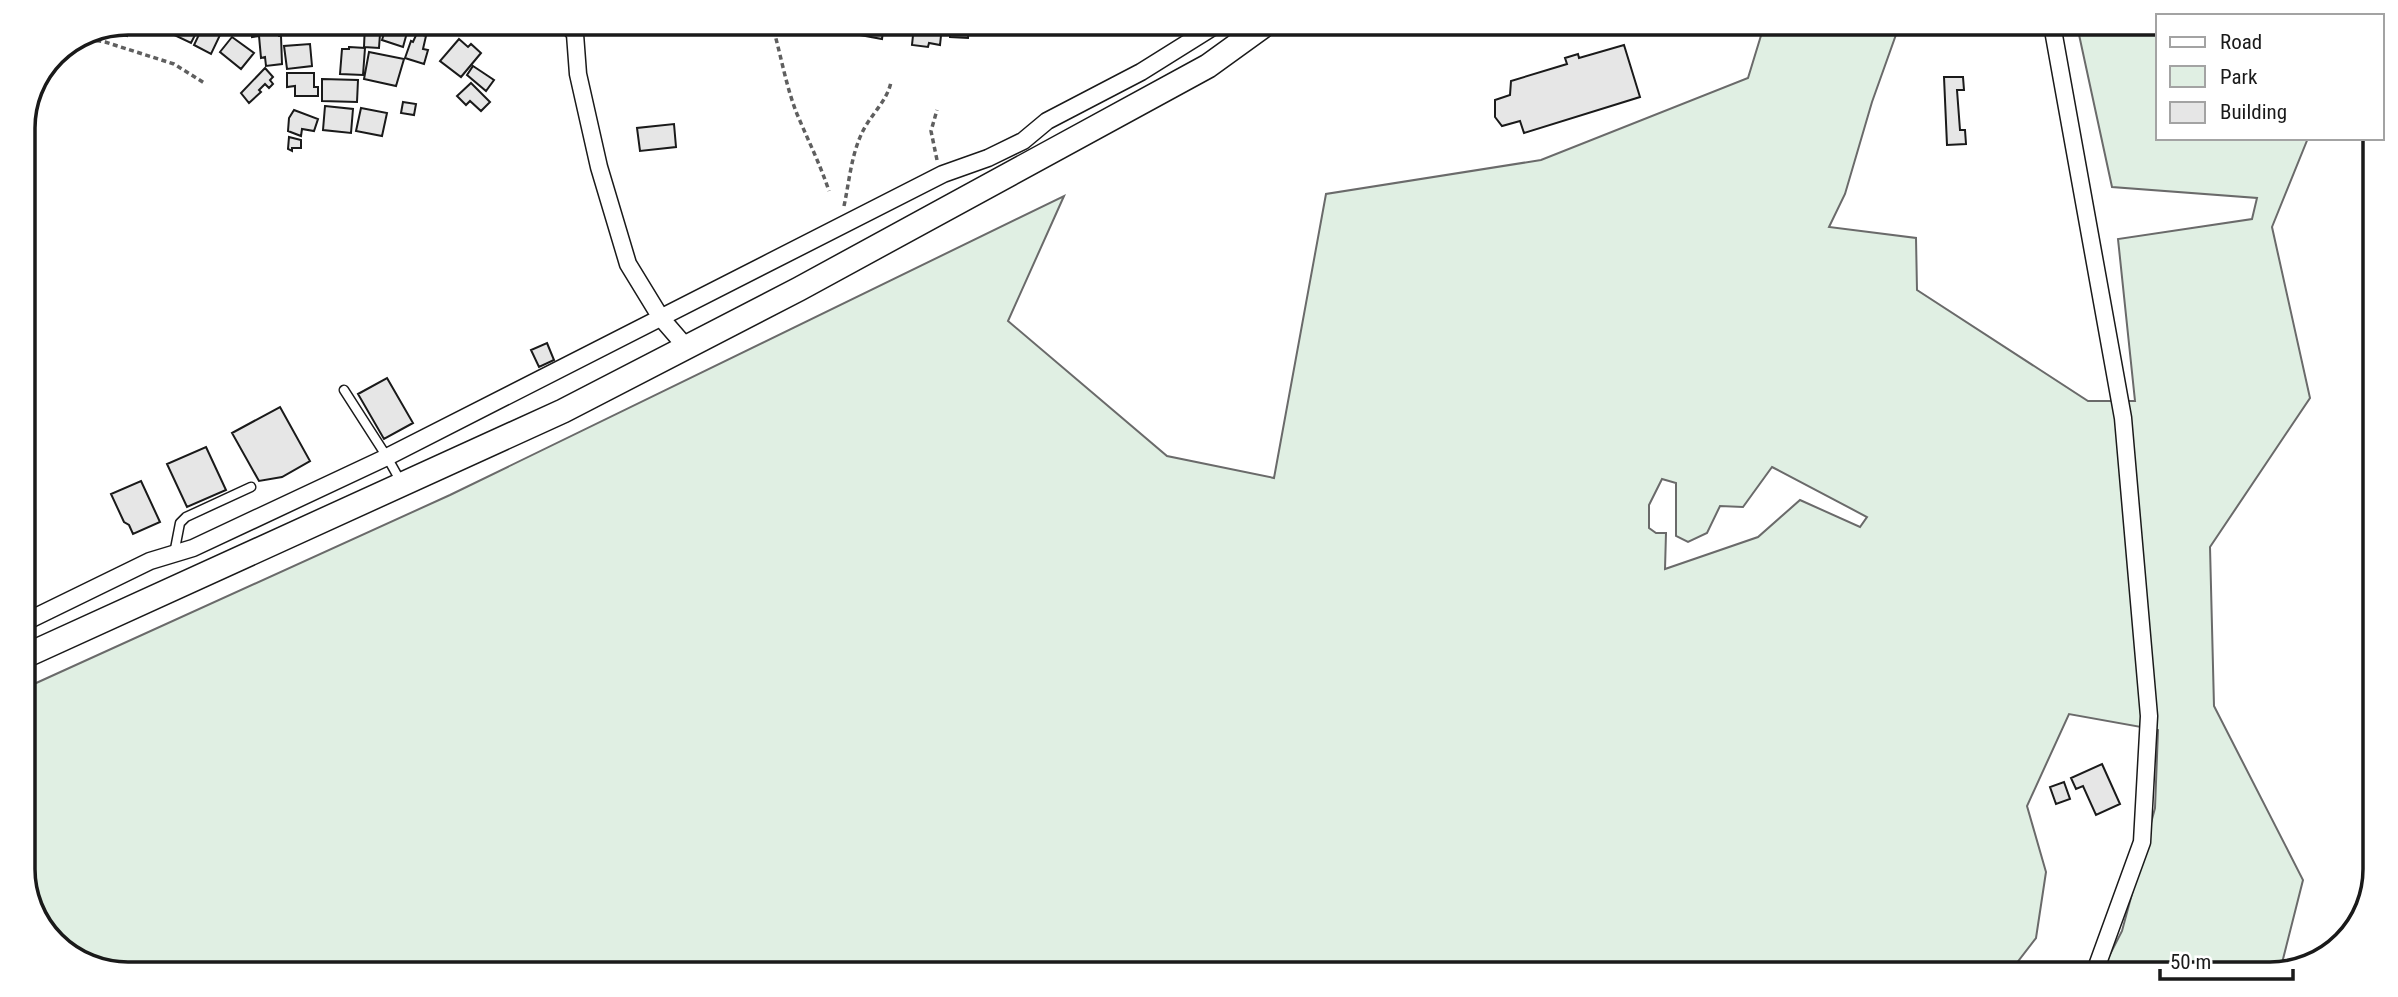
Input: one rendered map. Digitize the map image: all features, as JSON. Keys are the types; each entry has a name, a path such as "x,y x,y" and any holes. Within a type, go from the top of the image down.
{"main road":[{"path":"35,652 563,411 687,348 1208,65 1251,35"}],"street":[{"path":"575,35 581,87 599,167 628,264 661,318 687,348"},
{"path":"35,617 150,561 193,548 387,457 940,176 988,159 1023,141 1047,121 1141,72 1200,35"},
{"path":"2054,35 2123,418 2149,716 2141,842 2098,962"}],"lane":[{"path":"344,390 402,485"},
{"path":"174,554 180,523 186,517 251,488"}],"path":[{"path":"775,35 797,114 830,191"},
{"path":"97,41 174,64 206,85"},
{"path":"841,226 861,133 889,92 891,82"},
{"path":"937,110 931,131 940,176"}],"green space":[{"path":"1761,35 1896,35 1872,102 1845,194 1829,227 1916,238 1917,290 2088,401 2135,401 2118,239 2252,219 2257,198 2112,187 2079,35 2156,35 2156,140 2307,140 2272,227 2310,398 2210,547 2214,706 2303,880 2283,961 2106,962 2122,931 2155,808 2158,730 2069,714 2027,806 2046,872 2036,938 2017,962 128,962 110,960 81,950 58,930 45,910 35,875 35,684 450,495 1064,196 1008,321 1167,456 1274,478 1326,194 1541,160 1748,78","holes":["1772,467 1867,517 1860,527 1800,500 1758,537 1665,569 1666,533 1656,533 1649,528 1649,505 1662,479 1676,483 1676,536 1688,542 1707,533 1720,506 1743,507"]}],"building":[{"path":"174,35 195,35 191,43"},
{"path":"199,35 220,35 211,54 194,45"},
{"path":"252,35 281,36 282,64 266,66 265,57 261,58 259,36"},
{"path":"365,35 380,35 379,48 364,47"},
{"path":"384,35 406,35 403,47 382,40"},
{"path":"416,35 426,36 423,49 428,50 424,64 405,58 411,41 413,42"},
{"path":"860,35 883,35 882,39"},
{"path":"913,35 941,35 940,45 912,45"},
{"path":"950,35 968,35 968,38"},
{"path":"232,37 254,53 241,69 220,52"},
{"path":"459,39 468,47 471,44 481,53 461,77 440,61"},
{"path":"310,44 312,66 287,69 284,46"},
{"path":"1624,45 1640,97 1524,133 1520,121 1502,126 1495,117 1495,100 1510,95 1511,81 1567,64 1565,58 1578,54 1579,58"},
{"path":"365,48 363,75 340,74 342,49"},
{"path":"369,52 404,59 396,86 364,79"},
{"path":"473,66 494,80 486,91 467,75"},
{"path":"265,68 273,77 270,80 273,84 269,88 265,84 249,103 241,93"},
{"path":"287,73 314,73 314,87 318,87 318,96 295,96 295,86 287,87"},
{"path":"1944,77 1963,77 1964,90 1957,90 1960,130 1965,130 1966,144 1947,145"},
{"path":"322,79 358,80 357,102 322,101"},
{"path":"471,83 490,102 481,111 470,101 466,105 457,96"},
{"path":"403,102 416,104 414,115 401,113"},
{"path":"325,106 353,109 351,133 323,130"},
{"path":"361,108 387,113 382,136 356,131"},
{"path":"294,110 318,119 314,131 302,129 301,136 288,131 289,118"},
{"path":"674,124 676,147 640,151 637,128"},
{"path":"289,137 301,140 301,148 292,148 292,151 288,149"},
{"path":"547,343 554,360 539,367 531,350"},
{"path":"387,378 413,423 384,439 358,394"},
{"path":"280,407 310,461 282,477 259,481 232,433"},
{"path":"206,447 226,490 187,507 167,464"},
{"path":"141,481 160,522 133,534 129,525 124,522 111,494"},
{"path":"2102,764 2120,804 2096,815 2083,786 2076,789 2071,778"},
{"path":"2064,782 2070,799 2056,804 2050,787"}]}
